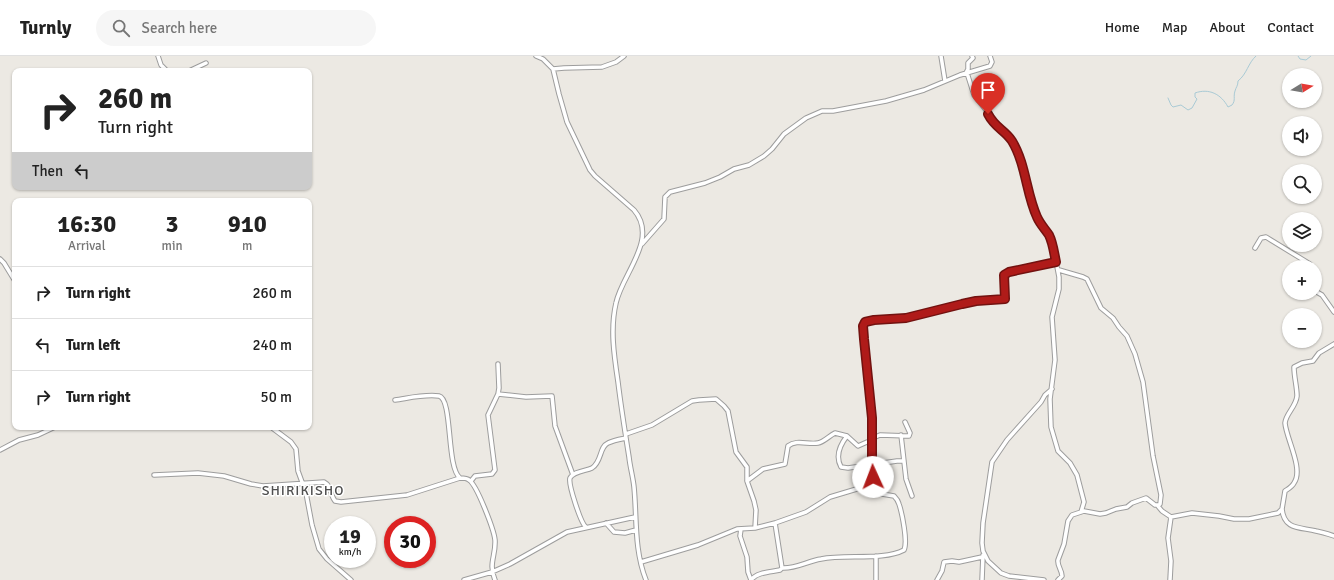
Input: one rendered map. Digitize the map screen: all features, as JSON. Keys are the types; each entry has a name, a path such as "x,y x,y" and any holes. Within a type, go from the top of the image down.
{"street":[{"path":"158,56 160,65 163,68"},
{"path":"536,56 543,59 553,69 558,94 567,122 586,163 595,176 638,214 642,225 642,244"},
{"path":"553,69 602,67 616,62 624,56"},
{"path":"941,56 945,81"},
{"path":"972,56 973,58 968,63 967,73 974,95 993,122 1010,137 1015,147 1037,217 1051,239 1059,270 1059,289 1052,317 1055,360 1050,414 1054,439 1058,451 1070,463 1077,474 1084,502 1081,512"},
{"path":"646,580 641,562 636,530 634,486 614,345 613,325 616,302 642,244 664,219 665,198 670,192 704,183 720,177 734,169 749,165 772,149 784,134 806,118 822,111 832,111 886,101 924,90 967,73 990,66 992,62 990,56"},
{"path":"195,68 206,63"},
{"path":"1255,248 1261,238 1266,236 1304,260"},
{"path":"0,259 4,262 12,276"},
{"path":"870,485 873,477 873,440 863,326 865,322 906,318 969,302 1005,299 1004,275 1009,272 1056,262"},
{"path":"1059,270 1083,277 1087,280 1101,308 1113,318 1129,339 1143,382 1153,456 1161,495 1160,504 1157,505"},
{"path":"1322,295 1334,312"},
{"path":"1334,344 1319,354 1313,361 1302,363 1294,367 1297,396 1295,404 1285,419 1285,423 1296,463 1297,475 1295,482 1285,491 1282,509 1283,517 1287,523 1292,526 1334,536"},
{"path":"471,481 475,476 492,474 495,470 488,415 498,394 498,364"},
{"path":"982,580 983,523 992,462 1008,440 1041,402 1045,395 1052,389"},
{"path":"498,394 526,397 552,396 555,426 573,475"},
{"path":"395,400 430,396 440,396 443,398 447,413 454,466 457,476 460,478"},
{"path":"586,527 582,524 570,482 570,478 573,475 592,468 596,464 608,442 652,425 687,403 699,400 716,399 728,411 736,452 747,467 747,481 756,510 755,528"},
{"path":"747,481 763,469 785,464 788,446 791,444 797,442 818,443 835,433 846,436 858,446 873,440 880,435 901,436 910,434 905,422"},
{"path":"0,450 19,440 38,435 49,430"},
{"path":"276,430 294,445 297,456 298,471 303,483 319,549 327,559 351,580"},
{"path":"846,436 839,449 841,467 848,468 904,461"},
{"path":"901,436 906,479 912,496"},
{"path":"154,475 198,473 224,476 263,486 324,482 329,487 333,499 341,502 407,495 460,478 468,479 471,481 493,529 495,543 492,572 495,580"},
{"path":"641,562 698,545 726,533 776,523 806,512 830,497 870,485"},
{"path":"741,529 740,536 747,557 748,571 751,580 756,576 780,570 782,568 792,568 822,559 898,554 904,550 906,546 899,502 894,496 882,494 870,485"},
{"path":"1058,580 1062,576 1062,571 1058,560 1064,544 1069,518 1072,515 1081,512 1106,513 1116,508 1127,507 1132,503 1146,498 1171,517 1192,514 1219,516 1234,519 1249,519 1278,513 1282,509"},
{"path":"1170,580 1171,561 1168,538 1171,517"},
{"path":"464,580 492,572 510,564 567,532 635,518"},
{"path":"606,523 614,532 636,530"},
{"path":"776,523 782,568"},
{"path":"983,551 988,560 1001,573 1009,576 1044,580"},
{"path":"876,556 876,580"},
{"path":"937,580 942,571 944,562 960,562 982,557"}],"waterway":[{"path":"1168,98 1173,107 1181,105 1188,110 1192,108 1197,99 1195,97 1195,93 1205,91 1214,93 1222,99 1228,107 1234,102 1234,93 1238,81 1256,56"},
{"path":"1298,56 1300,59 1306,60 1311,56"}],"district":[{"name":"SHIRIKISHO","path":"303,490"}],"route":[{"path":"873,477 872,418 863,326 865,322 906,318 976,301 1005,299 1004,275 1017,269 1056,262 1051,239 1037,217 1020,159 1013,142 1007,134 997,128 988,114"}]}
